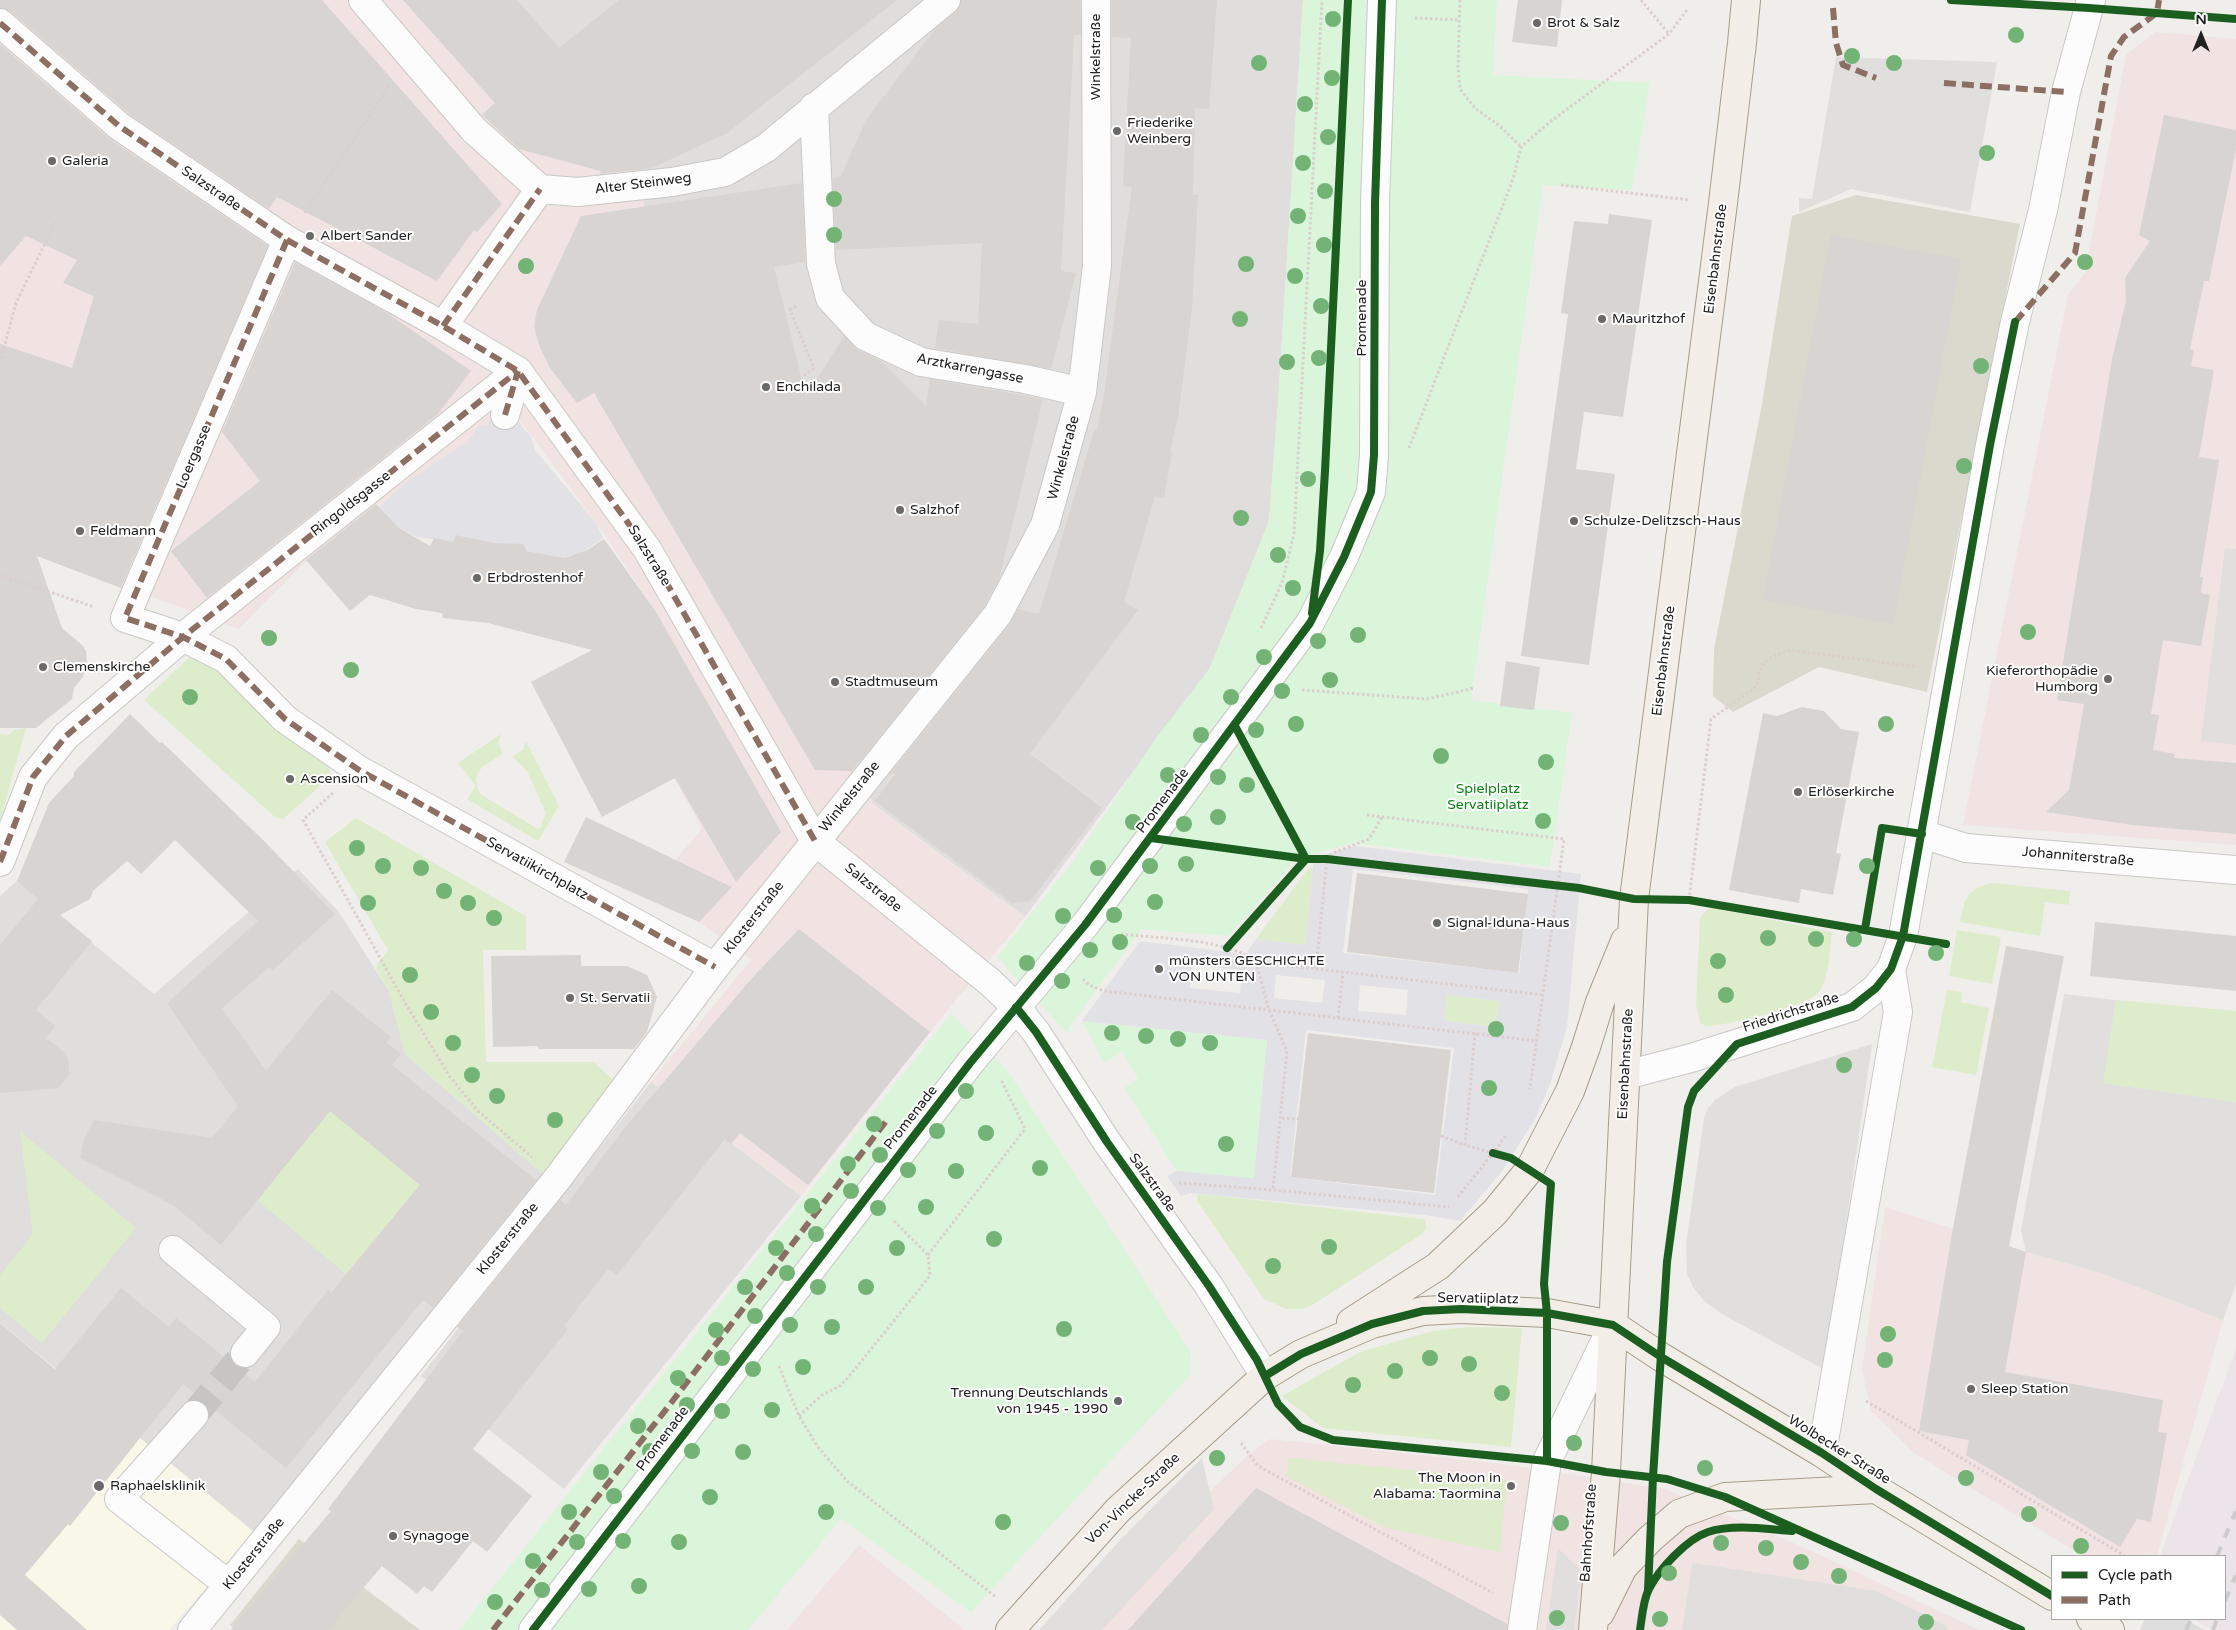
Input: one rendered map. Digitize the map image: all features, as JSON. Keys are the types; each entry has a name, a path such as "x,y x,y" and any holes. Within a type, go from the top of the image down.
{"main road":[{"name":"Eisenbahnstraße","path":"1613,1325 1632,924 1723,204 1746,0"},
{"path":"1301,1354 1438,1266 1494,1212 1530,1169 1570,1091 1600,1002 1632,924"},
{"name":"Servatiiplatz","path":"1265,1376 1301,1354 1372,1324 1423,1311 1461,1309 1547,1313 1613,1325"},
{"name":"Wolbecker Straße","path":"1613,1325 1661,1357 1822,1453 1876,1489 2051,1595"},
{"name":"Bahnhofstraße","path":"1594,1626 1606,1472 1613,1325"},
{"name":"Von-Vincke-Straße","path":"1010,1630 1118,1510 1265,1376"},
{"path":"1594,1626 1623,1567 1650,1539 1679,1514 1725,1497 1876,1489"},
{"path":"2093,1620 2110,1630"}],"street":[{"path":"363,0 474,130 540,190 443,326"},
{"name":"Alter Steinweg","path":"540,190 578,192 672,182 725,172 766,148 946,0"},
{"name":"Winkelstraße","path":"815,841 998,614 1045,525 1082,392 1097,266 1096,0"},
{"name":"Promenade","path":"533,1630 764,1328 979,1052 1085,925 1310,623 1344,557 1371,492 1374,455 1376,204 1382,0"},
{"name":"Friedrichstraße","path":"1626,1075 1691,1058 1852,1007 1876,988 1890,969 1903,936 1990,445 2015,322 2043,210 2066,92 2091,0"},
{"name":"Salzstraße","path":"0,23 118,126 288,240 443,326 518,371 647,550 815,841 991,983 1016,1007 1036,1032 1107,1142 1209,1286 1265,1376"},
{"name":"Arztkarrengasse","path":"814,108 821,264 830,298 865,336 921,362 1025,379 1082,392"},
{"name":"Loergasse","path":"125,618 288,240"},
{"path":"505,415 518,371"},
{"name":"Ringoldsgasse","path":"0,862 33,777 66,736 183,637 518,371"},
{"path":"125,618 183,637"},
{"name":"Servatiikirchplatz","path":"183,637 226,660 285,719 359,770 715,967"},
{"name":"Johanniterstraße","path":"1922,834 1966,848 2236,870"},
{"name":"Klosterstraße","path":"192,1630 558,1178 715,967 815,841"},
{"path":"1822,1453 1898,1012 1890,969"},
{"path":"173,1250 266,1327 245,1353"},
{"path":"1523,1620 1547,1461 1613,1325"},
{"path":"194,1415 119,1499 228,1585"}],"path":[{"path":"1257,637 1282,582 1294,534 1322,0"},
{"path":"1460,0 1458,68 1460,89 1476,109 1501,126 1521,147"},
{"path":"1642,0 1668,34"},
{"path":"1405,457 1513,179 1521,147 1551,122 1668,34 1691,7"},
{"path":"1422,18 1459,20"},
{"path":"288,240 392,81 414,61"},
{"path":"1561,185 1723,204"},
{"path":"0,362 16,303 56,221"},
{"path":"790,310 814,368 803,376"},
{"path":"0,575 125,618"},
{"path":"1689,900 1711,719 1757,686 1759,668 1771,657 1791,650 1951,672"},
{"path":"1299,690 1427,699 1474,688"},
{"path":"359,770 303,820 403,998 450,1077 478,1111 558,1178"},
{"path":"1367,815 1564,840 1530,1090"},
{"path":"1316,969 1327,859 1333,853 1369,840 1382,817"},
{"path":"1085,925 1097,931 1227,948 1246,954 1256,962 1543,995"},
{"path":"1227,948 1234,940"},
{"path":"1059,957 1089,985 1104,992 1537,1041"},
{"path":"1256,962 1269,1010 1287,1051 1282,1118 1273,1190"},
{"path":"1338,1018 1343,972"},
{"path":"1465,1145 1475,1034"},
{"path":"928,1255 1025,1130 999,1076 979,1052"},
{"path":"1282,1118 1298,1119"},
{"path":"1147,1198 1172,1184 1188,1183 1450,1207 1510,1131"},
{"path":"1441,1136 1511,1158 1530,1169"},
{"path":"799,1416 822,1395 840,1386 930,1276 928,1255 889,1215"},
{"path":"764,1328 799,1416 818,1448 847,1481 993,1594"},
{"path":"1835,1383 2123,1555"},
{"path":"1220,1416 1258,1466 1523,1620"}],"shaded area":[{"path":"0,0 514,0 623,151 651,221 837,644 872,803 1025,917 950,1007 801,1196 651,1082 751,960 699,922 676,859 702,829 599,639 655,611 605,535 513,411 304,563 239,629 133,590 184,479 0,433"},
{"path":"514,0 1303,0 1269,521 1210,668 1025,917 872,803 837,644"},
{"path":"2155,32 2236,39 2236,845 1963,825 2068,295 2085,273 2126,55"},
{"path":"1836,57 1997,62 1970,212 1851,189 1799,212 1799,198 1812,199"},
{"path":"1856,195 2020,224 1927,692 1819,667 1733,712 1713,696 1714,649 1761,410 1792,216"},
{"path":"492,417 517,417 524,430 530,434 535,450 596,523 603,538 575,556 566,558 457,535 453,542 417,537 399,528 390,520 379,507 407,482 467,442 479,426 487,425"},
{"path":"2225,548 2236,549 2236,745 2201,741"},
{"path":"1355,846 1581,874 1567,1027 1550,1084 1535,1119 1502,1171 1460,1221 1424,1215 1190,1193 1181,1196 1167,1176 1177,1171 1254,1178 1267,1040 1082,1021 1140,941 1246,954 1256,939 1305,945 1314,858","holes":["1353,869 1528,889 1519,973 1343,953","1192,965 1242,970 1240,993 1190,988","1276,975 1325,980 1322,1003 1274,998","1360,985 1408,990 1406,1015 1358,1011","1447,995 1499,1001 1496,1027 1444,1021","1306,1030 1454,1048 1435,1195 1290,1177"]},
{"path":"298,869 338,911 389,991 405,1054 544,1175 254,1532 0,1323 0,896 17,881 154,994"},
{"path":"2064,994 2116,1000 2103,1083 2236,1102 2236,1284 2223,1320 2101,1273 2026,1252 2021,1230"},
{"path":"1872,1044 1825,1370 1722,1314 1704,1301 1693,1287 1687,1274 1686,1244 1704,1118 1708,1108 1715,1100 1735,1087"},
{"path":"651,1082 801,1196 564,1489 421,1376"},
{"path":"1885,1207 2026,1252 2101,1273 2223,1320 2157,1555 2081,1555 1914,1453 1871,1411 1862,1369"},
{"name":"Raphaelsklinik","path":"0,1323 254,1532 169,1630 0,1630"},
{"path":"2236,1348 2236,1630 2212,1630 2196,1620 2226,1620 2226,1555 2160,1555"},
{"path":"1270,1439 1504,1464 1665,1489 1803,1547 1979,1630 1063,1630 1247,1456"},
{"path":"1202,1458 1214,1509 1102,1630 1039,1630 1122,1538"},
{"path":"299,1539 420,1630 236,1630 230,1625"},
{"path":"859,1545 965,1630 787,1630"},
{"path":"1558,1548 1582,1572 1574,1630 1546,1630"},
{"path":"1694,1563 1876,1591 1947,1626 1947,1630 1682,1630 1692,1565"}],"green space":[{"name":"Spielplatz Servatiiplatz","path":"1303,0 1497,0 1493,75 1650,83 1632,190 1543,185 1471,700 1572,713 1550,867 1355,843 1297,858 1229,936 1141,929 1066,1032 997,957 1071,864 1156,738 1210,668 1269,521"},
{"path":"196,651 240,683 308,750 330,768 330,777 283,819 275,817 144,700"},
{"path":"26,728 0,821 0,734 9,735 14,730"},
{"path":"501,734 498,743 503,754 481,769 476,779 477,786 480,794 538,829 546,813 527,771 512,756 523,750 526,741 559,806 538,841 467,799 476,786 458,763"},
{"path":"356,818 526,916 526,950 483,950 486,1062 594,1062 615,1082 544,1175 405,1054 389,991 375,967 388,950 325,842"},
{"path":"1313,867 1305,945 1256,939 1308,869"},
{"path":"1992,883 2070,891 2069,905 2045,902 2040,936 1960,922 1968,896 1977,888"},
{"path":"1713,908 1832,932 1827,972 1819,992 1800,1003 1784,1009 1747,1019 1706,1026 1700,1023 1696,1004 1700,918 1707,910"},
{"path":"1957,930 2001,937 1992,984 1949,976"},
{"path":"1947,990 1962,992 1961,1002 1989,1008 1976,1075 1932,1067"},
{"path":"1447,995 1499,1001 1496,1027 1444,1021"},
{"path":"2116,1000 2236,1011 2236,1102 2102,1083"},
{"path":"951,1014 1007,1070 1191,1352 1189,1376 971,1612 841,1519 748,1630 459,1630"},
{"path":"1082,1021 1267,1040 1254,1178 1177,1171 1124,1088 1138,1079 1122,1052 1104,1063"},
{"path":"330,1111 420,1185 346,1274 257,1200"},
{"path":"20,1131 136,1228 42,1343 0,1308 0,1275 33,1234"},
{"path":"1201,1194 1425,1219 1426,1229 1422,1234 1314,1304 1303,1309 1287,1309 1264,1299 1197,1201 1197,1196"},
{"path":"1469,1327 1522,1328 1511,1447 1323,1428 1282,1396 1360,1352 1433,1331"},
{"path":"1288,1458 1507,1479 1500,1552 1387,1528 1287,1477"}],"pier":[{"path":"2145,1620 2187,1620 2204,1630 2140,1630"}],"building":[{"path":"0,0 322,0 502,204 477,232 474,230 437,281 277,197 269,209 129,114 10,11 0,8"},
{"path":"403,0 517,0 559,48 619,0 897,0 727,133 652,168 600,174 601,171 519,149 482,115 495,103"},
{"path":"961,0 1080,0 1081,35 1074,35 1061,271 1076,273 1051,369 935,348 939,320 978,324 982,243 836,250 833,178 841,176 866,120 935,29 956,12"},
{"path":"1112,0 1217,0 1209,109 1195,108 1193,195 1198,195 1192,309 1178,417 1170,452 1172,452 1164,498 1155,496 1124,602 1138,610 1030,754 1102,808 1030,901 1012,903 875,801 895,774 890,774 1010,624 1018,609 1039,614 1095,428 1097,429 1104,394 1132,187 1123,186 1131,38 1112,37"},
{"name":"Brot & Salz","path":"1518,0 1562,0 1557,47 1512,42"},
{"path":"0,44 110,139 268,246 121,588 37,556 62,628 82,645 86,651 87,664 83,677 74,688 72,699 36,728 0,728 0,344 72,368 94,296 63,283 77,260 26,236 0,266"},
{"path":"2164,115 2236,130 2236,149 2209,281 2204,281 2190,349 2194,350 2191,366 2214,370 2199,457 2219,460 2200,577 2203,577 2201,593 2210,595 2201,646 2163,640 2151,714 2159,715 2153,750 2175,754 2174,758 2236,763 2236,834 2132,825 2046,812 2069,790 2084,704 2057,700 2112,359 2126,301 2125,278 2150,241 2139,235"},
{"path":"802,183 805,262 774,267 806,397 844,336 858,350 881,361 926,406 930,379 1043,399 999,579 985,605 852,771 815,770 594,393 577,403 550,368 539,345 534,326 537,310 581,216"},
{"path":"1609,214 1652,220 1623,417 1584,412 1576,469 1615,474 1589,665 1521,656 1568,314 1561,313 1574,221 1608,224"},
{"path":"1831,235 1961,259 1893,624 1763,600"},
{"path":"295,262 384,311 471,371 437,415 207,598 171,551 260,481 222,432"},
{"path":"376,504 399,528 430,546 434,538 453,542 456,535 494,543 524,544 526,551 566,558 589,549 604,539 656,612 781,832 736,882 675,778 602,817 531,682 592,650 488,623 443,618 442,613 416,609 370,595 350,611 306,560"},
{"path":"1506,661 1540,667 1534,710 1500,706"},
{"name":"Erlöserkirche","path":"1802,707 1824,711 1841,729 1859,732 1836,853 1841,854 1833,895 1801,889 1799,903 1729,890 1763,713 1777,716"},
{"path":"130,714 160,743 162,742 263,840 335,914 273,970 269,967 222,1008 266,1071 332,990 391,1037 386,1042 401,1054 392,1065 536,1180 433,1308 423,1300 286,1468 183,1384 70,1526 68,1524 25,1575 87,1630 17,1630 0,1615 0,1323 55,1369 121,1288 169,1327 176,1318 255,1382 328,1290 331,1293 420,1185 330,1111 221,1245 173,1205 80,1158 84,1139 94,1120 212,1138 238,1106 167,1003 258,921 175,840 141,874 127,861 93,891 90,899 60,915 92,941 36,1010 55,1026 46,1038 67,1054 70,1074 58,1088 0,1093 0,945 38,899 17,881 49,803 74,776 74,772"},
{"path":"586,817 732,887 699,922 564,862"},
{"name":"Signal-Iduna-Haus","path":"1357,873 1528,894 1518,973 1347,952"},
{"path":"2095,922 2236,936 2236,991 2090,976"},
{"path":"799,929 930,1032 808,1185 740,1133 731,1144 725,1139 617,1275 608,1269 564,1326 568,1329 473,1449 532,1496 487,1552 473,1541 432,1592 424,1586 417,1594 382,1566 328,1630 231,1630 331,1511 328,1509 463,1331 457,1327 560,1200 566,1205 623,1130 753,977"},
{"path":"2006,946 2064,956 2009,1246 2026,1252 2005,1372 2163,1400 2158,1432 2167,1433 2151,1522 2137,1519 2120,1547 1966,1455 1969,1440 1919,1431 1953,1228"},
{"name":"St. Servatii","path":"581,955 581,966 627,966 647,975 657,997 647,1032 634,1049 538,1049 538,1046 493,1047 491,956"},
{"path":"1308,1033 1451,1050 1434,1193 1291,1177"},
{"path":"1256,1488 1507,1624 1507,1630 1128,1630"}],"tunnel":[{"path":"194,1415 245,1353"}],"railway":[{"path":"2217,1555 2236,1511"},
{"path":"2226,1599 2236,1575"},
{"path":"2186,1630 2191,1620"},
{"path":"2213,1630 2217,1620"}],"marked path":[{"path":"2015,322 2075,253 2111,56 2124,37 2157,13 2159,0"},
{"path":"1833,8 1836,43 1843,65 1876,78"},
{"path":"0,23 119,126 287,240 443,326 518,371 647,549 815,841"},
{"path":"1944,83 2066,92"},
{"path":"443,326 540,189"},
{"path":"287,240 125,618 183,637 226,659 285,719 359,770 715,967"},
{"path":"505,415 518,371"},
{"path":"0,862 33,777 66,736 183,637 518,371"},
{"path":"493,1630 671,1403 887,1120"}],"cycle path":[{"path":"1312,613 1320,551 1325,471 1348,0"},
{"path":"533,1630 970,1063 1085,925 1310,623 1344,557 1371,492 1374,455 1375,203 1382,0"},
{"path":"1951,0 2236,19"},
{"path":"1648,1590 1653,1477 1667,1262 1688,1107 1694,1091 1737,1044 1852,1007 1876,988 1891,969 1903,936 1990,445 2015,322"},
{"path":"1227,948 1306,859 1235,726"},
{"path":"1865,929 1882,828 1922,834"},
{"path":"1151,838 1306,859 1327,859 1579,888 1634,899 1689,900 1946,944"},
{"path":"1016,1007 1036,1032 1107,1142 1209,1286 1257,1360 1278,1404 1300,1427 1333,1440 1547,1461 1606,1472 1667,1479 1725,1497 2021,1630"},
{"path":"1493,1153 1511,1158 1551,1184 1544,1284 1547,1313 1547,1461"},
{"path":"1265,1376 1301,1354 1372,1324 1423,1311 1461,1309 1547,1313 1613,1325 1661,1357 1822,1453 1876,1489 2051,1595"},
{"path":"1640,1630 1645,1598 1649,1589 1659,1573 1691,1541 1708,1532 1728,1528 1792,1531"}],"place":[{"name":"Brot & Salz","path":"1537,23"},
{"name":"Friederike Weinberg","path":"1117,131"},
{"name":"Galeria","path":"52,161"},
{"name":"Albert Sander","path":"310,236"},
{"name":"Mauritzhof","path":"1602,319"},
{"name":"Enchilada","path":"766,387"},
{"name":"Salzhof","path":"900,510"},
{"name":"Schulze-Delitzsch-Haus","path":"1574,521"},
{"name":"Feldmann","path":"80,531"},
{"name":"Erbdrostenhof","path":"477,578"},
{"name":"Clemenskirche","path":"43,667"},
{"name":"Kieferorthopädie Humborg","path":"2108,679"},
{"name":"Stadtmuseum","path":"835,682"},
{"name":"Ascension","path":"290,779"},
{"name":"Erlöserkirche","path":"1798,792"},
{"name":"Signal-Iduna-Haus","path":"1437,923"},
{"name":"münsters GESCHICHTE VON UNTEN","path":"1159,969"},
{"name":"St. Servatii","path":"570,998"},
{"name":"Sleep Station","path":"1971,1389"},
{"name":"Trennung Deutschlands von 1945 - 1990","path":"1118,1401"},
{"name":"Raphaelsklinik","path":"99,1486"},
{"name":"The Moon in Alabama: Taormina","path":"1511,1486"},
{"name":"Synagoge","path":"393,1536"}]}
